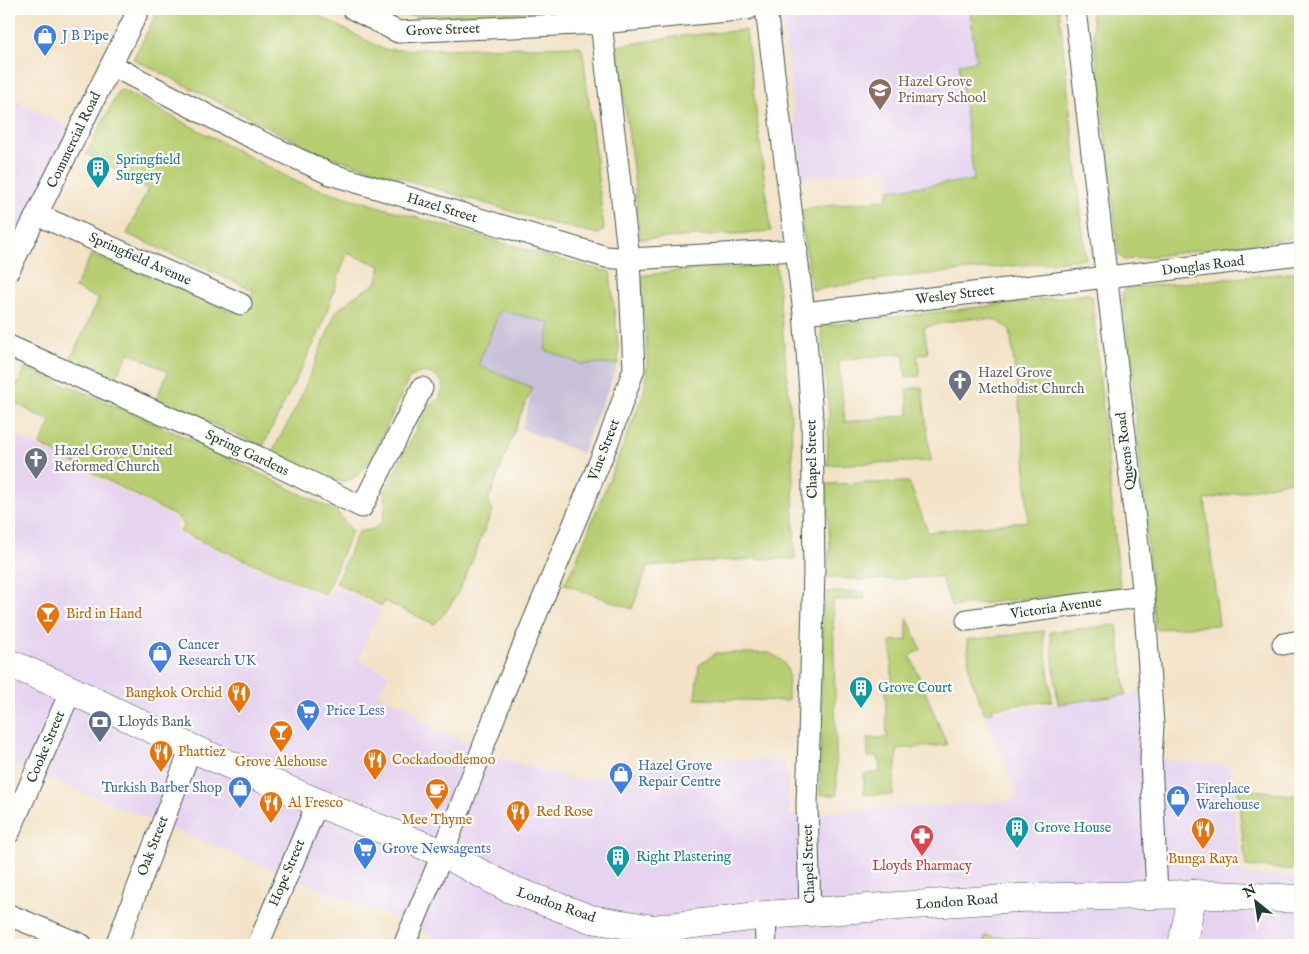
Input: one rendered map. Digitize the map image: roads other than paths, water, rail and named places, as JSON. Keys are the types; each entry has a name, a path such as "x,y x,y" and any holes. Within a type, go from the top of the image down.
{"main road":[{"name":"London Road","path":"9,663 71,690 191,748 358,820 443,853 508,888 591,919 654,928 765,915 1018,898 1120,894 1193,894 1300,899"},
{"path":"1182,945 1193,894"}],"street":[{"name":"Commercial Road","path":"9,270 139,9"},
{"name":"Grove Street","path":"353,9 398,32 602,23 748,9"},
{"name":"Chapel Street","path":"766,9 797,250 812,418 814,572 806,806 810,912"},
{"name":"Queens Road","path":"1075,9 1105,278 1144,596 1153,725 1151,758 1157,895"},
{"name":"Vine Street","path":"404,945 443,853 502,697 608,442 634,369 629,259 602,23"},
{"name":"Hazel Street","path":"110,64 236,130 330,174 606,257 629,259 797,250"},
{"name":"Springfield Avenue","path":"38,215 241,304"},
{"name":"Douglas Road","path":"1105,278 1300,254"},
{"name":"Wesley Street","path":"804,313 1105,278"},
{"name":"Spring Gardens","path":"9,346 265,460 362,507 422,388"},
{"name":"Victoria Avenue","path":"967,620 1144,596"},
{"name":"Cooke Street","path":"9,833 71,690"},
{"name":"Oak Street","path":"116,945 191,748"},
{"name":"Hope Street","path":"258,945 318,802"},
{"path":"9,915 82,945"},
{"path":"765,915 766,945"}],"place":[{"name":"J B Pipe","path":"45,57"},
{"name":"Hazel Grove Primary School","path":"880,111"},
{"name":"Springfield Surgery","path":"98,189"},
{"name":"Hazel Grove Methodist Church","path":"960,402"},
{"name":"Hazel Grove United Reformed Church","path":"36,480"},
{"name":"Bird in Hand","path":"48,635"},
{"name":"Cancer Research UK","path":"160,674"},
{"name":"Grove Court","path":"861,709"},
{"name":"Bangkok Orchid","path":"239,714"},
{"name":"Price Less","path":"308,732"},
{"name":"Lloyds Bank","path":"100,743"},
{"name":"Grove Alehouse","path":"281,753"},
{"name":"Phattiez","path":"161,773"},
{"name":"Cockadoodlemoo","path":"375,781"},
{"name":"Hazel Grove Repair Centre","path":"621,795"},
{"name":"Turkish Barber Shop","path":"240,809"},
{"name":"Mee Thyme","path":"437,811"},
{"name":"Fireplace Warehouse","path":"1178,818"},
{"name":"Al Fresco","path":"271,824"},
{"name":"Red Rose","path":"518,833"},
{"name":"Grove House","path":"1017,849"},
{"name":"Bunga Raya","path":"1203,850"},
{"name":"Lloyds Pharmacy","path":"922,857"},
{"name":"Grove Newsagents","path":"365,870"},
{"name":"Right Plastering","path":"618,878"}]}
